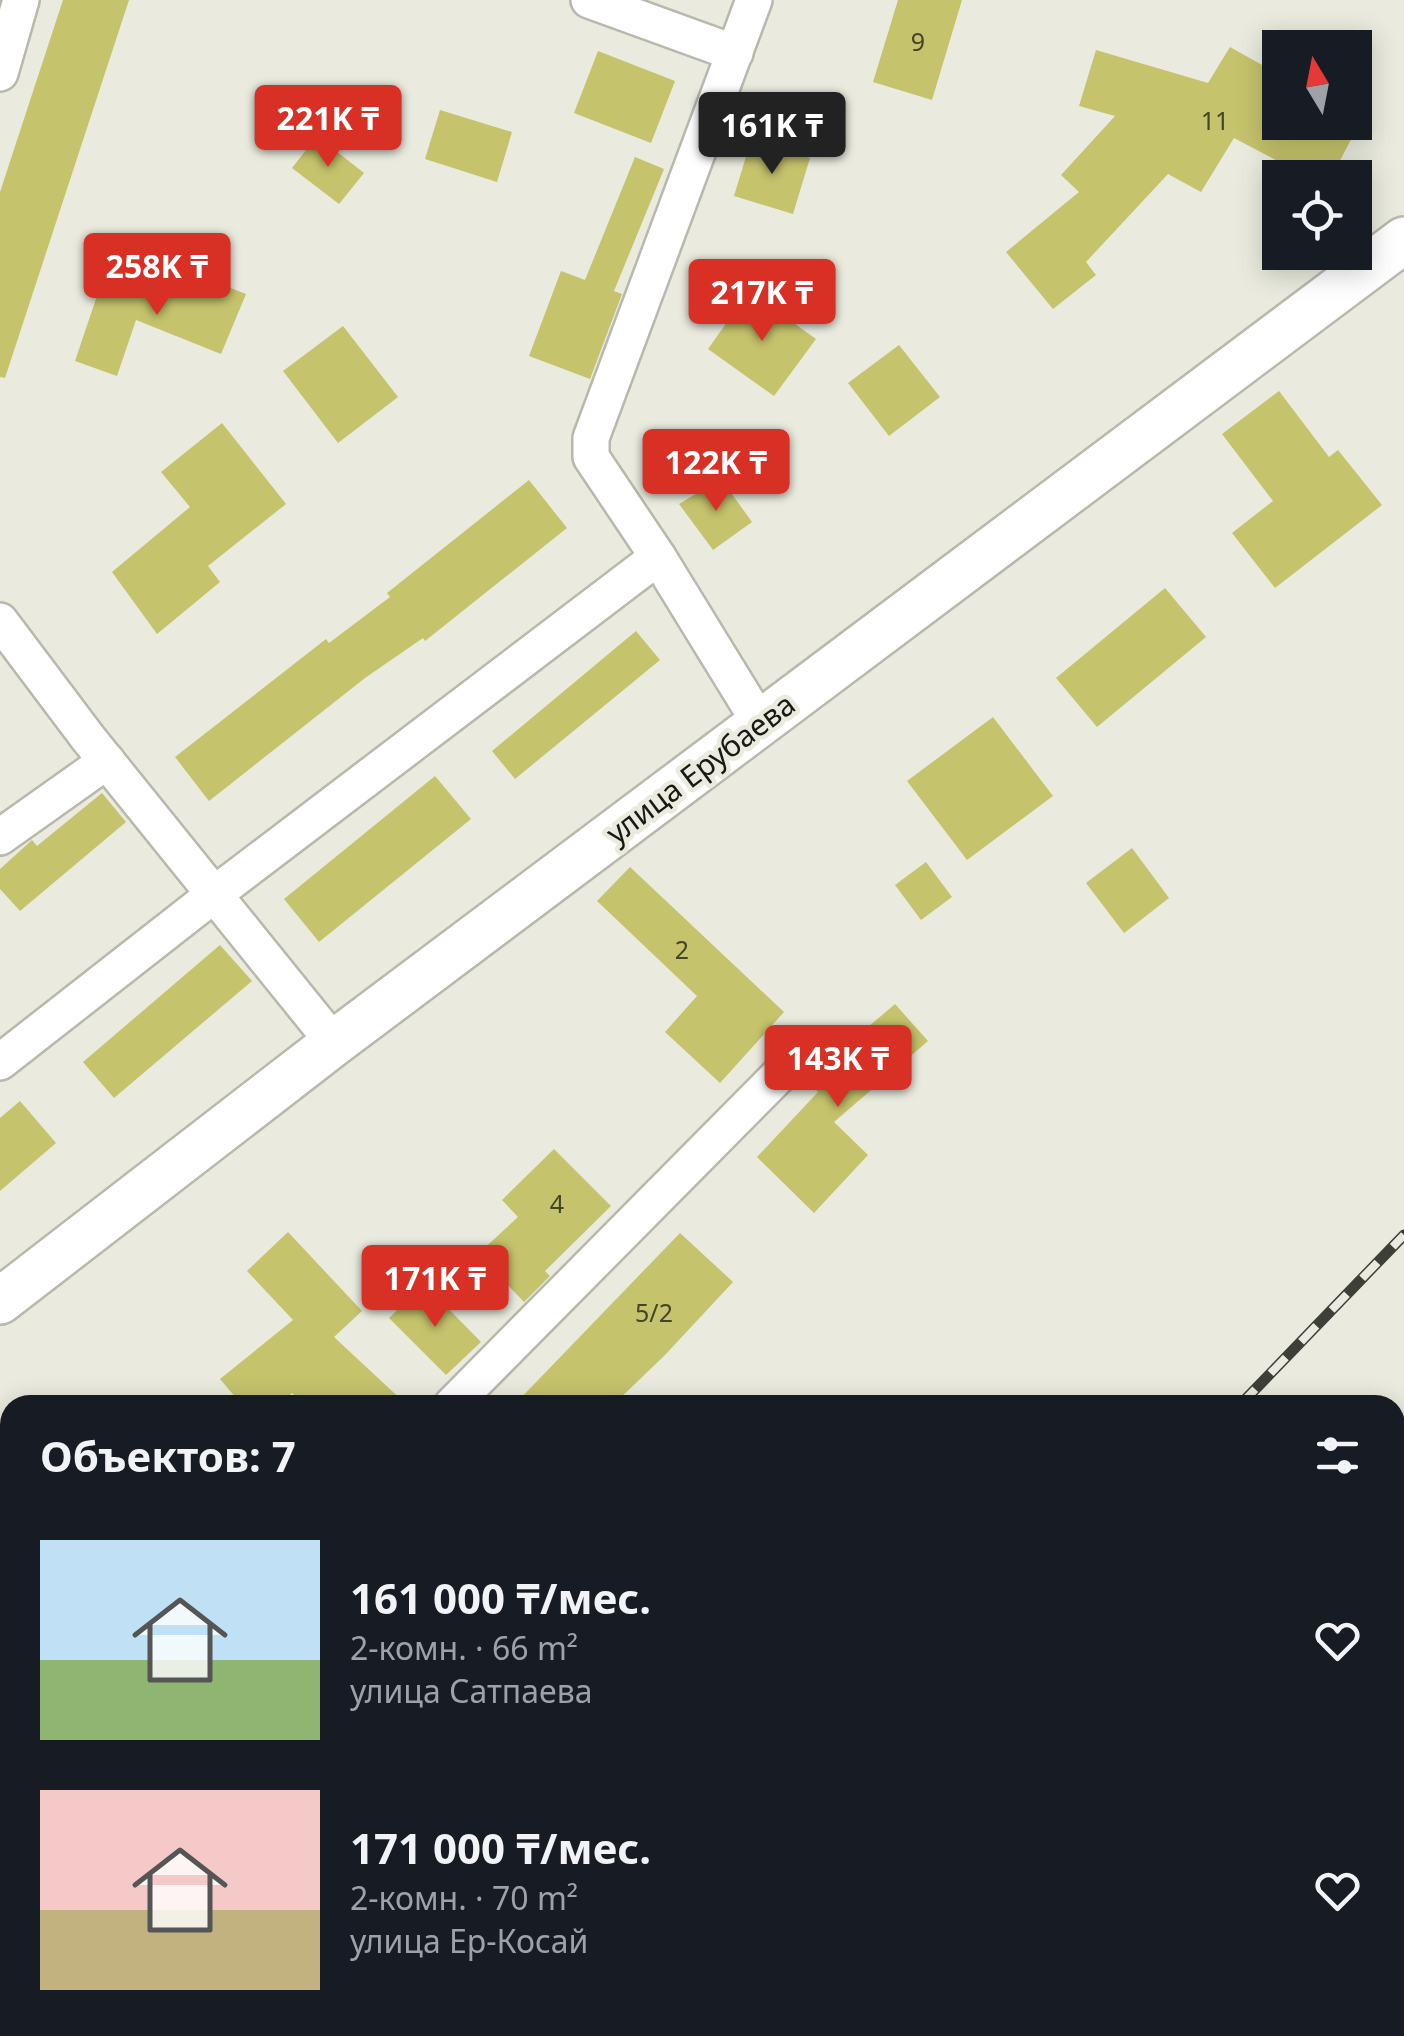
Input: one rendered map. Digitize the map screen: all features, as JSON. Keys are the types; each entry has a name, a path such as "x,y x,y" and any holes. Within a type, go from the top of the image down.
{"street":[{"path":"0,72 21,0"},
{"path":"589,0 735,53"},
{"path":"754,0 590,438 590,457 658,557 760,723"},
{"name":"улица Ерубаева","path":"0,1301 334,1043 1404,240"},
{"path":"0,1062 658,557"},
{"path":"0,621 334,1043"},
{"path":"0,837 107,761"},
{"path":"462,1395 779,1074"}],"building":[{"path":"63,0 129,0 5,378 0,377 0,192"},
{"path":"898,0 962,0 932,100 873,82"},
{"path":"1230,47 1262,65 1262,140 1351,140 1340,160 1276,160 1234,138 1201,192 1168,174 1086,262 1096,275 1053,309 1006,252 1079,192 1061,175 1115,116 1079,106 1096,50 1208,83"},
{"path":"598,51 675,81 651,143 574,113"},
{"path":"440,110 512,132 497,182 425,159"},
{"path":"317,136 364,173 339,204 292,168"},
{"path":"751,140 810,158 793,214 734,196"},
{"path":"635,157 664,169 614,291 622,294 590,379 529,356 561,271 585,280"},
{"path":"185,270 246,294 221,354 136,320 117,376 75,361 104,275 174,298"},
{"path":"749,291 816,339 774,396 708,349"},
{"path":"343,326 398,397 338,443 283,371"},
{"path":"899,345 940,397 889,436 848,383"},
{"path":"1279,391 1329,457 1338,450 1382,505 1275,588 1232,533 1273,501 1222,434"},
{"path":"222,423 286,504 208,566 220,582 157,634 112,572 190,507 161,472"},
{"path":"721,479 752,522 713,550 679,504"},
{"path":"529,480 567,528 425,641 423,638 365,678 209,801 175,757 326,639 329,643 390,597 387,593"},
{"path":"1165,588 1206,637 1097,727 1056,678"},
{"path":"636,631 660,660 515,779 492,751"},
{"path":"993,717 1053,796 967,860 907,781"},
{"path":"435,776 471,819 319,942 284,899"},
{"path":"102,793 126,822 20,911 0,889 0,869 32,840 37,846"},
{"path":"1132,848 1169,898 1124,933 1086,883"},
{"path":"926,862 952,897 921,920 895,885"},
{"path":"630,867 784,1012 720,1083 665,1032 697,996 597,901"},
{"path":"220,945 252,981 114,1098 83,1062"},
{"path":"895,1004 928,1041 834,1122 868,1155 814,1213 757,1157 818,1092 807,1079"},
{"path":"20,1101 56,1143 0,1191 0,1118"},
{"path":"554,1149 611,1206 545,1271 550,1276 524,1302 478,1254 518,1217 502,1200"},
{"path":"288,1232 362,1311 334,1337 396,1395 234,1395 220,1379 293,1320 247,1271"},
{"path":"680,1233 733,1282 623,1395 524,1395"},
{"path":"424,1284 481,1342 446,1375 389,1318"}],"railway":[{"path":"1250,1395 1404,1235"}]}
